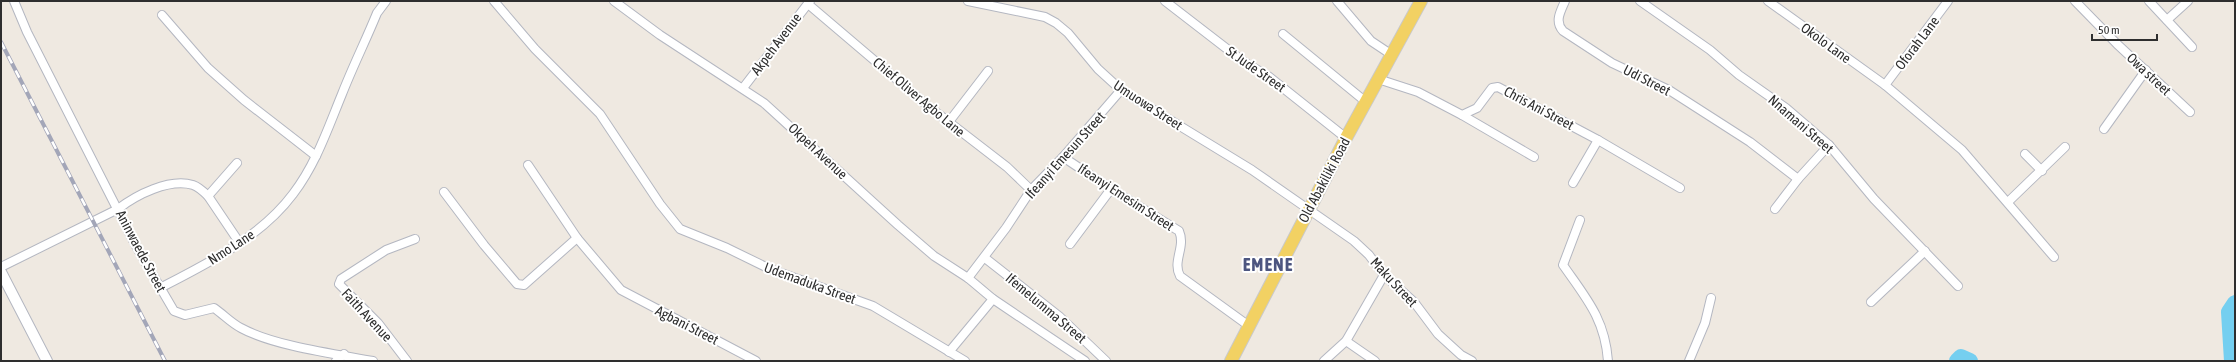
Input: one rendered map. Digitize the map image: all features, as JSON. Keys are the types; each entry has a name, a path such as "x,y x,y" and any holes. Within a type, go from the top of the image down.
{"main road":[{"name":"Old Abakiliki Road","path":"1231,361 1346,138 1421,1"}],"street":[{"name":"Aninwaede Street","path":"15,1 30,39 118,209 160,288 174,311 185,315 214,308 241,328 260,335 294,346 344,354 373,361"},
{"name":"Nmo Lane","path":"160,288 215,258 259,229 293,195 316,156 377,13 386,1"},
{"name":"Udemaduka Street","path":"494,1 535,49 600,114 660,204 680,229 726,248 770,269 873,306 965,361"},
{"name":"Okpeh Avenue","path":"614,1 660,36 743,88 784,120 898,225 934,256 968,278"},
{"name":"Umuowa Street","path":"968,1 1045,17 1056,23 1098,69 1121,90 1252,170 1308,210"},
{"name":"St Jude Street","path":"1165,1 1244,62 1268,76 1346,138"},
{"path":"1336,1 1371,42 1392,55"},
{"name":"Udi Street","path":"1565,1 1558,17 1559,24 1563,31 1612,63 1669,90 1758,148 1798,179"},
{"name":"Nnamani Street","path":"1640,1 1710,50 1739,75 1786,108 1829,145 1874,199 1958,286"},
{"name":"Okolo Lane","path":"1768,1 1885,85 1962,150 2054,257"},
{"name":"Oforah Lane","path":"1885,85 1948,1"},
{"name":"Owa street","path":"2075,1 2190,112"},
{"path":"2149,1 2192,47"},
{"path":"2167,20 2188,1"},
{"name":"Akpeh Avenue","path":"743,88 809,3"},
{"name":"Chief Oliver Agbo Lane","path":"809,3 948,123 1007,168 1031,190"},
{"path":"162,16 208,68 244,100 316,156"},
{"path":"1283,34 1366,102"},
{"path":"2104,129 2146,70"},
{"path":"948,123 988,71"},
{"path":"1378,79 1418,92 1462,115 1534,157"},
{"name":"Chris Ani Street","path":"1462,115 1477,108 1492,88 1498,87 1598,140 1680,188"},
{"name":"Ifeanyi Emesun Street","path":"968,278 985,258 1031,190 1063,157 1121,90"},
{"path":"1573,183 1598,140"},
{"path":"1775,209 1798,179 1829,145"},
{"path":"2008,202 2042,171 2065,147"},
{"path":"2024,154 2042,171"},
{"name":"Ifeanyi Emesim Street","path":"1063,157 1179,231 1182,242 1177,266 1180,276 1249,326"},
{"path":"208,196 237,163"},
{"path":"444,192 484,245 518,284 524,285 577,238 528,165"},
{"path":"1,267 118,209 131,199 168,185 185,184 194,186 208,196 239,242"},
{"path":"1070,244 1111,189"},
{"name":"Maku Street","path":"1308,210 1354,240 1369,255 1384,275 1414,302 1438,334 1461,355 1472,361"},
{"path":"1580,220 1563,265 1595,310 1606,343 1608,361"},
{"name":"Agbani Street","path":"577,238 618,288 756,361"},
{"name":"Faith Avenue","path":"407,361 378,323 339,284 341,279 386,250 415,239"},
{"path":"1871,302 1925,251"},
{"name":"Ifemelumma Street","path":"985,258 1060,317 1106,361"},
{"path":"1,272 47,361"},
{"path":"1324,361 1346,341 1384,275"},
{"path":"968,278 993,299 1085,361"},
{"path":"1690,361 1704,323 1711,298"},
{"path":"949,352 993,299"},
{"path":"1346,341 1375,361"},
{"path":"336,361 344,354"}],"waterway":[{"path":"2232,361 2229,312 2235,303"},
{"path":"1957,361 1961,357 1970,361"}],"railway":[{"path":"1,42 165,361"}],"district":[{"name":"EMENE","path":"1268,265"}]}
